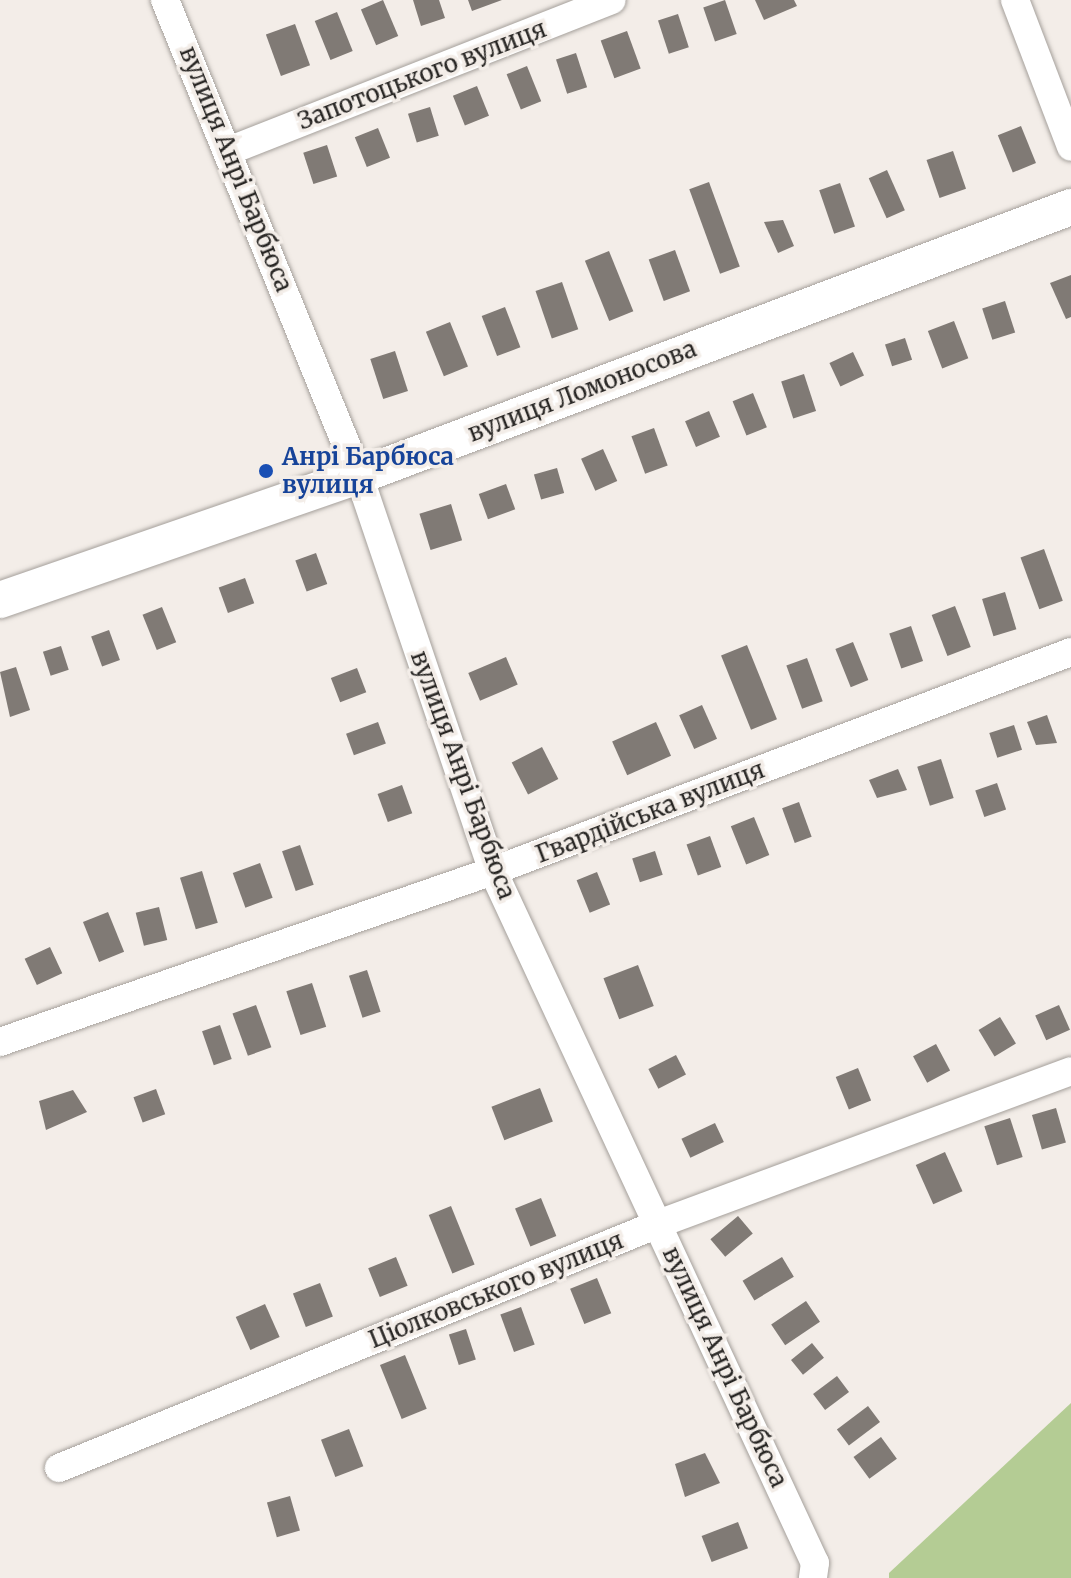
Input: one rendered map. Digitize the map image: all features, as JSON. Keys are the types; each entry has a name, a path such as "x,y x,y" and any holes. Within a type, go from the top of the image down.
{"main road":[{"name":"вулиця Ломоносова","path":"0,600 359,476 1071,207"}],"street":[{"name":"вулиця Анрі Барбюса","path":"165,0 231,150 359,476 493,871 815,1563 813,1578"},
{"name":"Запотоцького вулиця","path":"231,150 612,0"},
{"path":"1015,0 1071,147"},
{"name":"Гвардійська вулиця","path":"0,1042 493,871 1071,652"},
{"name":"Ціолковського вулиця","path":"59,1468 658,1224 1071,1071"}],"green space":[{"path":"1071,1403 1071,1578 889,1578 889,1573"}],"building":[{"path":"383,0 398,36 376,45 361,9"},
{"path":"413,0 439,0 445,18 421,26"},
{"path":"468,0 502,0 472,11"},
{"path":"725,0 737,34 715,42 703,7"},
{"path":"755,0 794,0 797,6 764,20"},
{"path":"337,12 353,51 330,60 315,21"},
{"path":"678,14 689,47 669,54 658,20"},
{"path":"295,24 310,65 281,76 266,35"},
{"path":"627,31 641,69 614,78 601,41"},
{"path":"576,53 587,87 567,94 556,59"},
{"path":"527,66 541,101 521,109 507,74"},
{"path":"477,86 489,116 465,125 453,96"},
{"path":"430,107 439,136 417,142 408,114"},
{"path":"1021,126 1036,163 1013,172 998,135"},
{"path":"378,128 390,158 367,167 355,137"},
{"path":"327,145 337,176 313,184 303,153"},
{"path":"953,151 966,189 940,198 927,160"},
{"path":"887,170 905,210 887,218 869,178"},
{"path":"709,182 740,267 720,274 689,189"},
{"path":"840,183 855,226 834,234 819,190"},
{"path":"783,220 794,246 778,253 764,222"},
{"path":"675,250 690,291 664,301 649,260"},
{"path":"609,251 633,311 609,321 585,261"},
{"path":"1071,275 1071,317 1066,319 1050,283"},
{"path":"562,282 578,329 552,338 536,291"},
{"path":"1005,301 1015,332 992,340 982,308"},
{"path":"505,307 520,347 497,356 482,316"},
{"path":"954,321 968,358 942,368 928,331"},
{"path":"450,322 468,367 444,376 426,332"},
{"path":"905,338 912,360 892,366 885,344"},
{"path":"395,351 408,391 383,399 370,359"},
{"path":"853,352 864,376 840,387 829,363"},
{"path":"804,374 816,411 793,419 781,381"},
{"path":"753,393 767,427 746,436 733,401"},
{"path":"709,411 720,437 696,447 685,421"},
{"path":"654,428 668,466 645,474 631,436"},
{"path":"603,449 617,481 595,491 581,459"},
{"path":"557,468 564,493 541,500 534,475"},
{"path":"506,484 515,509 488,519 479,494"},
{"path":"451,504 462,540 431,550 419,514"},
{"path":"1044,549 1063,601 1039,609 1021,558"},
{"path":"316,553 327,584 307,592 295,561"},
{"path":"245,578 254,603 228,613 219,588"},
{"path":"1005,592 1016,629 993,636 982,599"},
{"path":"955,606 971,647 947,656 932,615"},
{"path":"162,607 176,642 157,650 143,615"},
{"path":"911,626 923,661 901,668 889,633"},
{"path":"109,630 120,660 102,667 91,636"},
{"path":"853,642 868,680 851,687 835,649"},
{"path":"747,645 777,719 751,730 721,655"},
{"path":"61,646 69,670 51,676 43,652"},
{"path":"506,657 518,685 480,701 468,673"},
{"path":"807,658 823,701 802,709 786,666"},
{"path":"16,667 30,710 10,717 0,672"},
{"path":"357,668 366,692 340,702 331,678"},
{"path":"702,705 717,739 694,749 679,715"},
{"path":"1047,715 1057,743 1036,745 1027,722"},
{"path":"378,722 386,744 354,755 346,734"},
{"path":"656,722 671,756 627,775 612,742"},
{"path":"1014,725 1022,750 997,758 989,733"},
{"path":"542,747 558,779 528,795 512,762"},
{"path":"941,759 954,798 930,806 917,767"},
{"path":"898,769 907,790 877,798 869,780"},
{"path":"997,783 1006,809 984,817 975,790"},
{"path":"402,785 412,813 388,822 378,794"},
{"path":"799,802 812,837 795,843 782,808"},
{"path":"754,817 769,855 746,864 731,826"},
{"path":"710,836 721,867 698,876 687,845"},
{"path":"300,845 314,885 296,891 282,851"},
{"path":"655,851 663,875 640,882 632,858"},
{"path":"260,863 273,898 245,908 233,873"},
{"path":"202,871 218,923 196,929 180,878"},
{"path":"597,872 610,904 590,913 577,880"},
{"path":"159,907 167,940 144,946 136,913"},
{"path":"108,912 124,952 99,962 83,922"},
{"path":"50,947 62,973 37,985 25,959"},
{"path":"638,965 654,1006 619,1019 603,978"},
{"path":"367,970 381,1012 363,1018 349,976"},
{"path":"312,983 326,1027 301,1035 286,991"},
{"path":"256,1005 271,1047 248,1056 233,1014"},
{"path":"1059,1005 1070,1030 1046,1040 1035,1016"},
{"path":"1000,1017 1016,1044 995,1056 979,1030"},
{"path":"220,1025 232,1059 214,1065 202,1031"},
{"path":"936,1044 950,1070 927,1083 913,1056"},
{"path":"676,1055 686,1075 658,1089 648,1069"},
{"path":"858,1068 871,1100 849,1109 836,1077"},
{"path":"540,1088 553,1122 504,1140 491,1107"},
{"path":"156,1089 165,1114 143,1123 133,1097"},
{"path":"73,1090 87,1112 46,1130 39,1101"},
{"path":"1056,1108 1066,1143 1042,1149 1032,1115"},
{"path":"1010,1118 1023,1157 997,1165 984,1126"},
{"path":"715,1123 724,1142 690,1158 681,1139"},
{"path":"945,1152 962,1191 933,1204 916,1165"},
{"path":"541,1198 556,1236 530,1247 515,1208"},
{"path":"451,1206 475,1264 452,1273 429,1215"},
{"path":"738,1216 753,1234 725,1257 710,1239"},
{"path":"396,1257 408,1286 380,1297 368,1268"},
{"path":"782,1257 794,1277 754,1300 743,1281"},
{"path":"597,1278 611,1313 584,1324 570,1289"},
{"path":"320,1283 333,1317 306,1327 293,1293"},
{"path":"806,1301 820,1322 785,1345 771,1324"},
{"path":"265,1304 280,1337 250,1350 236,1317"},
{"path":"521,1307 535,1345 514,1352 500,1315"},
{"path":"466,1329 476,1359 459,1365 449,1335"},
{"path":"812,1343 824,1358 803,1375 791,1360"},
{"path":"405,1355 427,1409 402,1419 380,1365"},
{"path":"837,1376 849,1392 825,1410 813,1394"},
{"path":"868,1406 880,1422 849,1445 837,1429"},
{"path":"349,1429 363,1466 335,1477 321,1440"},
{"path":"881,1437 897,1459 869,1479 853,1457"},
{"path":"705,1453 720,1483 685,1497 675,1464"},
{"path":"290,1496 300,1531 277,1537 267,1503"},
{"path":"738,1522 748,1548 712,1562 702,1536"}],"place":[{"name":"Анрі Барбюса вулиця","path":"266,471"}]}
